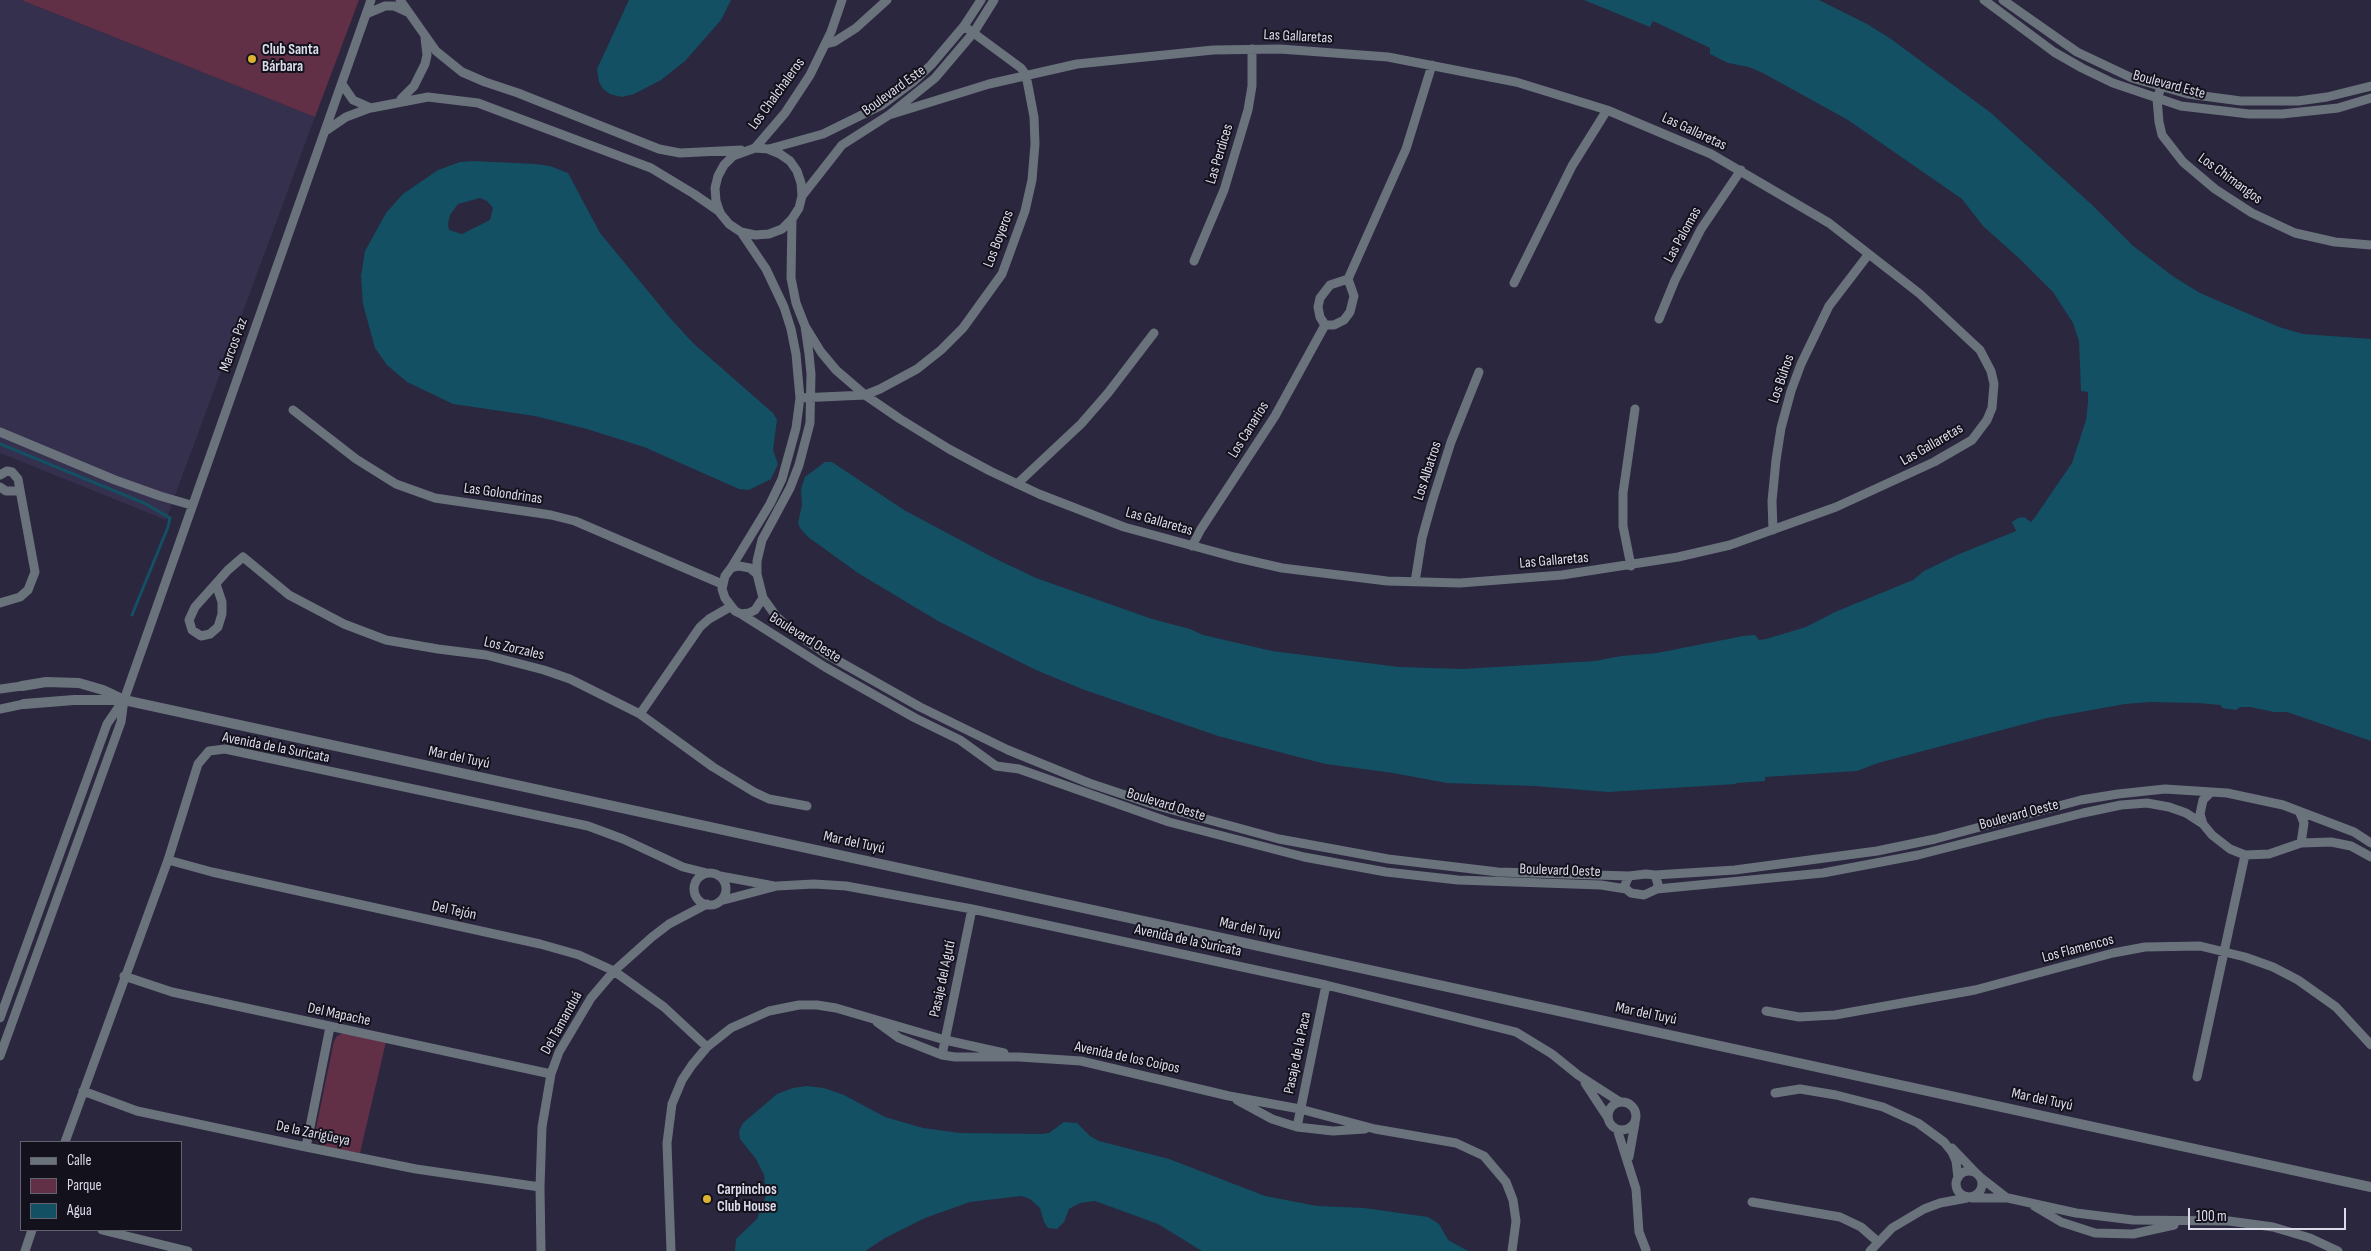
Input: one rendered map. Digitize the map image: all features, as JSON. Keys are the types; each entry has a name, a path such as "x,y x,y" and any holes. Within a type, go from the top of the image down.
{"street":[{"name":"Marcos Paz","path":"124,700 191,505 371,0"},
{"path":"326,130 346,116 399,101 428,97 478,103 651,168 694,194 720,213 729,224 742,232 755,235 769,234 782,229 799,208 802,196 801,183 794,166 780,154 768,149 755,148 680,152 659,149 470,75 446,61 425,38 400,0"},
{"name":"Los Chalchaleros","path":"755,148 798,94 826,44 842,0"},
{"path":"826,44 834,42 856,28 887,0"},
{"name":"Boulevard Este","path":"768,149 822,134 882,104 913,82 931,65 964,26 981,0"},
{"name":"Boulevard Este","path":"802,196 842,145 888,114 935,78 974,32 994,0"},
{"name":"Boulevard Este","path":"1984,0 2054,52 2113,83 2156,99 2214,110 2249,114 2282,114 2338,108 2371,98"},
{"path":"1999,11 2004,1"},
{"name":"Boulevard Este","path":"2004,1 2077,52 2132,78 2161,87 2214,98 2268,102 2298,101 2327,97 2371,86"},
{"path":"366,14 385,6 394,6 408,12"},
{"path":"964,26 1026,75"},
{"path":"399,101 408,93 420,77 427,55 425,38"},
{"name":"Las Gallaretas","path":"805,326 821,352 836,370 900,419 949,449 1017,484 1092,516 1192,546 1282,568 1346,577 1415,582 1460,583 1562,576 1631,566 1730,544 1836,508 1898,481 1972,440 1980,432 1992,408 1994,384 1992,371 1980,350 1920,294 1829,223 1711,154 1607,110 1516,82 1432,65 1352,54 1280,48 1204,51 1077,64 988,84 888,114"},
{"name":"Las Perdices","path":"1194,261 1224,190 1248,110 1252,86 1252,49"},
{"path":"1348,279 1330,285 1320,298 1318,307 1325,326 1334,325 1344,320 1350,312 1354,296 1348,279 1406,150 1432,65"},
{"name":"Los Boyeros","path":"800,398 865,394 880,389 918,369 963,328 1002,274 1025,211 1032,180 1035,144 1034,117 1026,75"},
{"path":"342,84 353,100 371,108"},
{"path":"2156,99 2161,87"},
{"name":"Los Chimangos","path":"2156,99 2162,135 2171,149 2195,174 2232,201 2273,224 2295,232 2335,242 2371,245"},
{"path":"1514,283 1564,181 1607,110"},
{"path":"720,213 716,201 715,188 718,176 724,165 733,156 744,150"},
{"name":"Las Palomas","path":"1659,319 1675,280 1701,229 1741,170"},
{"path":"742,232 766,269 792,329 800,398 796,428 782,479 770,504 722,584 724,598 730,607 741,614 755,610 763,598 757,574 757,561 762,540 790,488 799,465 810,423 812,374 805,326 796,303 791,278 792,219"},
{"name":"Los Búhos","path":"1773,530 1772,501 1776,460 1781,428 1791,391 1801,364 1826,313 1868,254"},
{"name":"Los Canarios","path":"1192,546 1201,529 1275,416 1325,326"},
{"path":"1017,484 1081,424 1108,393 1154,333"},
{"name":"Los Albatros","path":"1415,582 1422,538 1432,502 1451,442 1479,372"},
{"path":"1631,566 1623,526 1623,493 1626,460 1635,409"},
{"name":"Las Golondrinas","path":"293,410 356,459 404,487 435,498 551,515 575,521 722,584"},
{"path":"0,432 115,480 191,505"},
{"path":"0,475 7,471 12,472 18,479 35,572 28,590 20,597 0,603"},
{"path":"0,487 6,491 20,491"},
{"name":"Los Zorzales","path":"216,584 222,602 222,614 218,627 210,634 201,636 192,630 189,620 195,607 216,584 244,557 289,595 324,615 366,634 412,645 486,655 544,670 597,691 640,714 713,767 754,792 769,799 807,806"},
{"path":"731,568 746,566 757,574"},
{"name":"Boulevard Oeste","path":"763,598 776,616 791,630 860,673 920,707 1008,750 1089,783 1158,806 1240,829 1318,847 1388,859 1498,872 1629,876"},
{"path":"640,714 700,627 709,619 730,607"},
{"name":"Boulevard Oeste","path":"741,614 854,684 960,740 996,766 1019,769 1168,822 1304,857 1386,872 1458,880 1544,885 1601,885 1626,889"},
{"path":"854,684 860,673"},
{"path":"0,689 46,682 79,683 104,690 124,700"},
{"path":"0,709 24,704 74,700 124,700"},
{"path":"0,1018 107,724 124,700"},
{"path":"0,1056 121,722 124,700"},
{"name":"Mar del Tuyú","path":"124,700 2371,1186"},
{"path":"983,757 982,749 986,745 993,743"},
{"name":"Avenida de la Suricata","path":"64,1141 168,860 198,764 209,751 225,749 588,826 623,838 683,867 777,886"},
{"path":"1006,767 1011,759 1008,750"},
{"path":"1085,793 1089,783"},
{"name":"Boulevard Oeste","path":"1655,876 1735,870 1824,859 1916,843 2081,800 2165,789 2209,794 2227,793 2283,805 2354,832 2371,843"},
{"path":"2203,824 2200,814 2203,800 2209,794"},
{"path":"2081,800 2083,813"},
{"name":"Boulevard Oeste","path":"1657,889 1823,873 1918,855 2083,813 2121,805 2146,803 2169,807 2203,824 2212,835 2230,849 2245,855"},
{"path":"2300,813 2304,823 2301,843"},
{"path":"1237,840 1240,829"},
{"path":"2197,1077 2222,952 2245,855 2268,854 2301,843 2331,842 2344,845 2371,857"},
{"path":"1916,843 1918,855"},
{"path":"1386,872 1388,859"},
{"name":"Del Tejón","path":"168,860 212,872 540,944 579,955 614,971 664,1007 707,1047"},
{"name":"Avenida de la Suricata","path":"683,867 696,882"},
{"path":"1734,882 1735,870"},
{"path":"690,913 696,896 696,882 706,873"},
{"path":"1544,885 1546,874"},
{"path":"1636,874 1655,876 1658,884 1657,889 1648,894 1638,895 1626,889 1625,885 1629,876 1636,874"},
{"path":"720,876 726,888 720,901"},
{"name":"Avenida de la Suricata","path":"690,913 707,904 777,886 814,884 846,886 972,909 1326,985 1516,1032 1552,1054 1578,1075 1634,1109 1635,1121 1628,1160"},
{"path":"696,896 707,904"},
{"name":"Pasaje del Agutí","path":"942,1055 972,909"},
{"name":"Del Tamanduá","path":"541,1251 540,1187 542,1127 550,1074 559,1052 579,1016 614,971 652,936 690,913"},
{"name":"Los Flamencos","path":"1766,1011 1798,1017 1835,1015 1975,990 2113,953 2145,947 2200,946 2264,963 2298,980 2336,1007 2371,1045"},
{"name":"Del Mapache","path":"124,976 172,992 550,1074"},
{"name":"Pasaje de la Paca","path":"1297,1127 1326,985"},
{"name":"Avenida de los Coipos","path":"671,1251 667,1143 672,1104 682,1080 707,1047 731,1028 769,1010 817,1005 836,1008 876,1022 945,1040 1019,1057"},
{"name":"Avenida de los Coipos","path":"876,1022 899,1038 942,1055 1081,1061 1229,1096 1300,1109 1375,1129 1456,1143 1484,1156 1506,1182 1513,1200 1516,1221 1512,1251"},
{"path":"306,1147 330,1027"},
{"name":"Avenida de la Suricata","path":"1578,1075 1595,1095 1610,1122 1617,1129 1628,1160 1637,1195 1639,1232 1646,1250"},
{"path":"1775,1093 1800,1089 1883,1107 1918,1122 1955,1150 1978,1174 2008,1198"},
{"name":"De la Zarigüeya","path":"83,1091 137,1111 306,1147 416,1169 540,1187"},
{"name":"Avenida de los Coipos","path":"1229,1096 1272,1119 1297,1127 1333,1131 1375,1129"},
{"path":"1608,1118 1610,1109 1620,1102"},
{"path":"1617,1129 1629,1128 1635,1121"},
{"path":"1944,1142 1956,1161 1959,1193 1969,1198"},
{"path":"1940,1203 1964,1172 1978,1174"},
{"path":"1969,1198 1982,1189 1978,1174"},
{"path":"1870,1251 1877,1241 1892,1228 1924,1209 1940,1203 1969,1198 2008,1198 2076,1213 2133,1220 2229,1221 2273,1227 2310,1238 2338,1251"},
{"path":"1752,1202 1840,1218 1861,1227 1877,1241"},
{"path":"2027,1202 2061,1222 2096,1233 2133,1234 2190,1222"},
{"path":"2073,1227 2076,1213"},
{"path":"2133,1220 2133,1234"},
{"path":"24,1251 32,1231"},
{"path":"106,1231 188,1251"}],"shaded area":[{"path":"0,0 21,0 315,117 166,520 0,453"}],"green space":[{"name":"Club Santa Bárbara","path":"21,0 359,0 315,117"},
{"path":"343,1033 386,1042 360,1153 324,1147 318,1143 315,1133 334,1041 337,1036"}],"water":[{"path":"629,0 731,0 721,20 685,61 661,80 634,94 622,97 610,94 603,89 599,82 597,69"},
{"path":"1584,0 1819,0 1867,24 1891,39 1991,113 2091,204 2132,245 2174,277 2200,293 2279,327 2303,334 2371,339 2371,741 2287,712 2274,712 2250,707 2240,707 2236,710 2222,708 2221,705 2198,703 2151,702 2125,704 2047,718 1878,763 1857,771 1765,777 1765,781 1736,784 1608,792 1535,786 1447,783 1393,773 1326,764 1306,759 1218,736 1082,689 1036,670 938,621 858,573 808,537 800,528 798,523 802,505 801,489 805,477 825,462 832,462 904,510 992,557 1036,578 1152,619 1190,629 1203,635 1272,651 1399,667 1463,669 1595,661 1621,656 1657,653 1743,636 1755,635 1759,640 1766,639 1806,627 1835,612 1913,580 1924,571 1957,555 2016,531 2012,522 2018,518 2024,517 2031,522 2072,463 2086,420 2088,402 2088,392 2081,391 2079,341 2073,323 2053,292 1983,226 1962,199 1848,120 1763,73 1749,67 1728,63 1710,54 1710,48 1653,21 1650,27"},
{"path":"460,162 536,164 550,166 568,173 600,233 671,319 693,343 773,413 777,420 773,450 778,464 771,479 749,490 739,489 644,447 587,429 535,416 453,404 407,382 387,365 375,348 363,304 361,276 365,251 386,213 403,194 438,170","holes":["480,198 487,201 493,208 490,220 462,234 449,230 450,215 458,204"]},
{"path":"807,1086 824,1088 844,1095 885,1117 923,1128 960,1133 1042,1134 1049,1133 1064,1122 1077,1123 1090,1136 1099,1141 1169,1159 1265,1196 1317,1206 1364,1208 1428,1217 1439,1224 1448,1240 1468,1251 1202,1251 1158,1224 1095,1201 1080,1203 1069,1209 1064,1222 1057,1229 1048,1228 1040,1208 1030,1199 1021,1196 970,1202 925,1218 885,1238 865,1251 735,1251 736,1239 757,1219 766,1196 764,1175 756,1159 740,1139 739,1131 743,1123 777,1094 793,1088"}],"waterway":[{"path":"0,444 144,503 170,518 132,615"}],"place":[{"name":"Club Santa Bárbara","path":"252,59"},
{"name":"Carpinchos Club House","path":"707,1199"}]}
